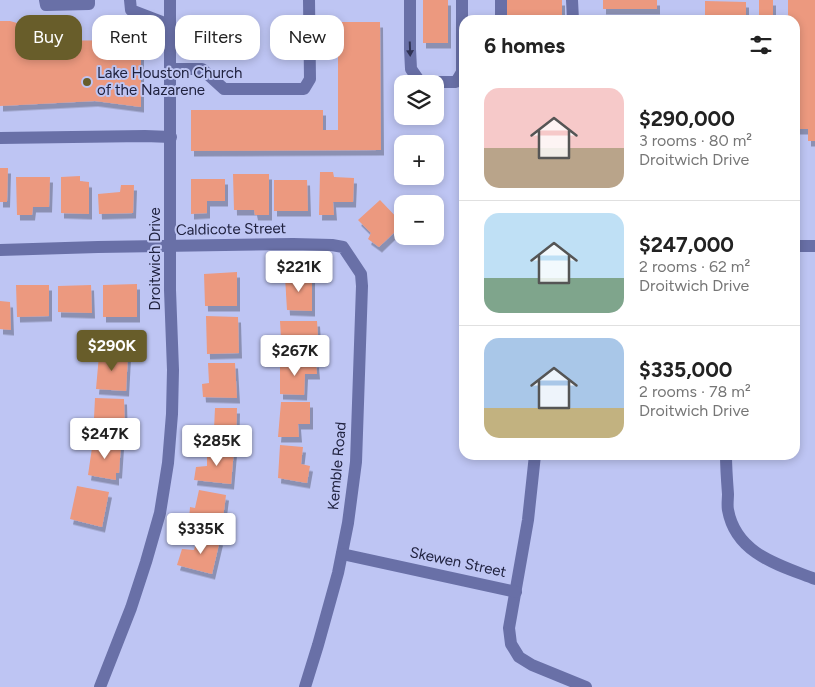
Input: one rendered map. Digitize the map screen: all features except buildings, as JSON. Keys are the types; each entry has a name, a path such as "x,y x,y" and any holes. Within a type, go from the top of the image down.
{"street":[{"path":"46,0 46,5 89,4 89,0"},
{"path":"130,0 130,10 170,25"},
{"name":"Droitwich Drive","path":"100,687 131,608 146,562 160,513 168,463 173,379 170,290 170,0"},
{"path":"170,69 202,69 224,89 304,89 310,79 309,0"},
{"path":"410,0 411,69 420,82 456,82 459,77"},
{"path":"462,0 462,15"},
{"path":"501,0 501,15"},
{"path":"572,0 573,15"},
{"path":"0,138 145,136 171,138"},
{"name":"Caldicote Street","path":"0,250 293,244 332,244 343,247"},
{"path":"800,246 815,246"},
{"name":"Kemble Road","path":"305,687 342,554 356,462 362,286 361,274 343,247"},
{"path":"516,592 528,520 534,460"},
{"path":"726,460 728,510 742,540 752,551 766,560 815,579"},
{"name":"Skewen Street","path":"342,554 516,592 510,628 511,644 518,657 532,665 586,687"}],"place":[{"name":"Lake Houston Church of the Nazarene","path":"87,82"}]}
